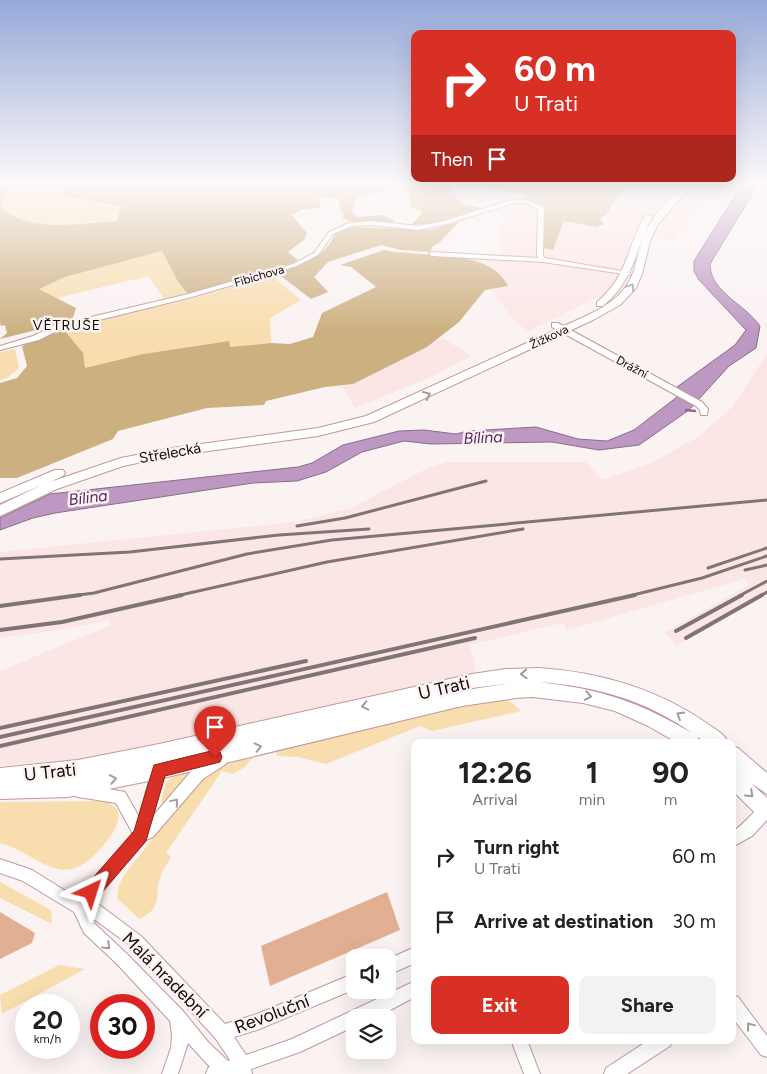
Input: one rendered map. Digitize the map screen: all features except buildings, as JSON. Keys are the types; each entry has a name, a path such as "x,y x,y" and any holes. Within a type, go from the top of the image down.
{"main road":[{"name":"Žižkova","path":"559,328 600,303 620,286 628,274 640,233"},
{"name":"Žižkova","path":"346,422 608,308 630,290 638,276 646,241 650,233"},
{"name":"Střelecká","path":"0,498 78,466 138,449 197,439 346,422"},
{"name":"Střelecká","path":"0,511 52,486 121,462 172,452 318,432 346,422"},
{"name":"U Trati","path":"0,790 68,788 159,762 472,681 528,674 579,678 629,691 668,708 715,739"},
{"name":"U Trati","path":"0,777 159,762 234,752 484,694 533,689 583,695 617,704 654,720 686,739"},
{"path":"736,757 767,784"},
{"path":"736,781 767,810"}],"street":[{"name":"Fibichova","path":"0,348 36,338 56,328 190,296 295,265 316,254 331,233"},
{"name":"Fibichova","path":"540,233 540,256 543,260"},
{"path":"432,254 543,260 628,274"},
{"name":"Fibichova","path":"0,341 46,328 56,328"},
{"name":"Drážní","path":"559,328 699,404 704,409 704,413"},
{"name":"U Trati","path":"79,907 141,835 148,832 198,774 234,752"},
{"name":"U Trati","path":"141,835 159,762"},
{"name":"U Trati","path":"68,788 120,798 141,835"},
{"path":"736,838 747,831 767,810"},
{"name":"Malá hradební","path":"0,866 27,875 79,907 92,908 136,941 222,1033"},
{"name":"Malá hradební","path":"79,907 89,928 177,1018 220,1072"},
{"path":"396,963 411,957"},
{"name":"Revoluční","path":"243,1069 222,1033 257,1022 346,985"},
{"path":"374,1009 411,991"},
{"path":"736,1008 767,1049"},
{"path":"170,1074 179,1055 181,1033 177,1018"},
{"path":"220,1072 243,1069 346,1023"},
{"path":"521,1044 532,1074"},
{"path":"612,1074 658,1044"}],"shaded area":[{"path":"0,233 307,233 304,240 288,252 298,260 188,294 178,282 162,251 65,277 39,289 76,308 72,321 0,339 7,333 5,325 1,326"},
{"path":"448,233 439,243 433,246 430,252 401,250 381,245 328,262 314,277 328,292 311,299 277,273 311,260 325,250 335,234"},
{"path":"498,233 536,233 536,247 553,250 559,233 632,233 620,278 606,293 528,331 515,322 491,289 508,286 469,257 503,259"},
{"path":"544,233 559,233 553,250 544,248"},
{"path":"633,233 678,233 672,240"},
{"path":"384,250 452,256 470,260 486,265 499,274 508,286 485,290 459,322 427,347 353,384 325,387 266,401 264,405 207,408 118,431 113,439 17,478 0,478 0,383 17,378 27,366 22,346 64,330 83,353 85,368 143,354 229,341 230,347 271,343 290,344 313,337 322,313 376,287 351,267 340,265"},
{"path":"162,251 178,282 188,294 165,300 148,276 57,298 38,289 65,277"},
{"path":"271,275 301,300 270,318 271,343 229,347 228,341 143,354 84,369 64,330 78,324 191,299"},
{"path":"443,338 471,356 431,377 355,408 342,386 353,384"},
{"path":"15,349 19,368 7,378 0,380 0,352"},
{"path":"767,354 767,595 677,645 664,633 749,585 744,579 567,630 563,623 469,645 475,661 475,673 96,758 0,766 0,671 111,625 109,620 61,630 0,638 0,552 296,522 351,508 426,469 447,462 586,462 602,480 649,464 698,437 732,407"},
{"path":"497,698 510,701 521,711 432,731 420,726 326,764 298,757 277,756 276,750"},
{"path":"255,755 245,767 232,774 222,771 166,853 171,857 161,875 155,905 147,915 139,919 117,898 119,885 124,875 203,775 226,762"},
{"path":"186,772 187,776 163,804 161,803 164,790 170,778"},
{"path":"102,801 109,803 118,810 116,826 102,847 88,861 75,868 64,870 52,868 0,843 0,802"},
{"path":"0,882 51,910 52,924 0,898"},
{"path":"59,965 85,969 39,994 15,994 15,1007 2,1014 0,995"}],"water":[{"name":"Bílina","path":"712,233 729,233 710,264 712,274 722,290 754,318 760,326 756,348 729,366 689,410 639,445 599,450 552,442 431,444 404,441 362,452 326,472 297,481 253,483 55,513 33,518 0,530 0,518 50,494 298,467 312,463 343,445 399,431 424,430 456,434 468,431 536,427 578,439 607,441 634,430 677,397 677,387 735,345 746,330 699,280 694,271 694,261"}],"waterway":[{"path":"686,410 695,411"}],"railway":[{"path":"297,526 345,518 486,481"},
{"path":"71,596 94,593 247,554 332,540 767,500"},
{"path":"0,559 130,552 279,535 369,529"},
{"path":"176,596 327,562 523,529"},
{"path":"708,568 767,548"},
{"path":"629,596 702,578 767,556"},
{"path":"745,570 767,565"},
{"path":"739,596 767,581"},
{"path":"760,596 767,592"},
{"path":"0,606 80,595"},
{"path":"0,630 62,622 182,595"},
{"path":"0,737 635,595"},
{"path":"676,631 742,595"},
{"path":"686,638 762,595"},
{"path":"0,746 475,638"},
{"path":"0,728 306,661"}],"district":[{"name":"VĚTRUŠE","path":"67,325"}],"route":[{"path":"91,892 141,835 159,770 215,757"}]}
